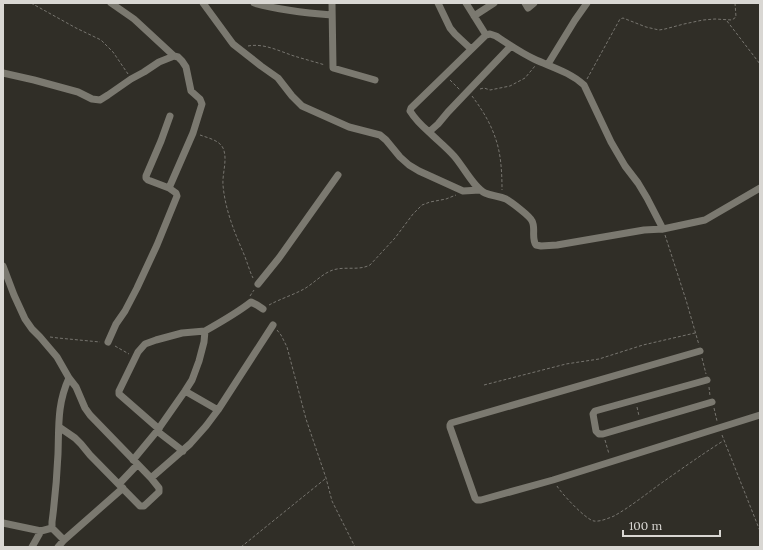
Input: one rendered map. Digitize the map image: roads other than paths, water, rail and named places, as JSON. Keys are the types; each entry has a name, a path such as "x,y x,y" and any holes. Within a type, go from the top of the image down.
{"street":[{"path":"111,3 134,19 174,56 178,57 182,61 186,67 191,91 202,102 201,110 193,133 168,188"},
{"path":"203,3 233,44 278,78 302,106 349,127 380,135 400,157 419,171 463,191 480,190"},
{"path":"254,3 290,10 332,15"},
{"path":"332,3 333,68 375,80"},
{"path":"439,3 450,28 471,49"},
{"path":"466,3 486,35"},
{"path":"474,16 494,3"},
{"path":"525,3 528,8 534,3"},
{"path":"548,64 587,3"},
{"path":"662,229 638,182 625,166 611,142 584,85 578,80 538,60 496,36 490,34 486,35 410,110 412,115 422,126 453,154 474,184 480,190 506,199 532,220 536,245 557,245 644,230 662,229 704,220 760,188"},
{"path":"429,132 512,46"},
{"path":"3,73 78,92 87,97 98,100 108,96 159,62 174,56"},
{"path":"108,342 116,324 125,311 137,288 178,196 168,188 146,178 170,116"},
{"path":"258,284 279,258 338,176"},
{"path":"3,266 14,296 25,319 57,357 76,387 81,400 90,414 151,478 159,488 159,492 144,506 140,506 75,438 59,427"},
{"path":"183,451 158,430 119,392 140,348 145,344 156,340 182,333 205,331 237,313 251,302 263,309"},
{"path":"151,478 196,438 218,410 273,325"},
{"path":"58,547 121,486 135,462 192,380 199,361 205,331"},
{"path":"700,351 451,423 450,427 476,500 481,500 553,480 760,415"},
{"path":"64,540 52,528 52,522 58,454 60,407 62,395 69,378"},
{"path":"707,380 595,411 593,412 597,433 603,434 712,402"},
{"path":"185,391 218,410"},
{"path":"3,523 41,530 52,528"},
{"path":"32,547 41,530"}]}
